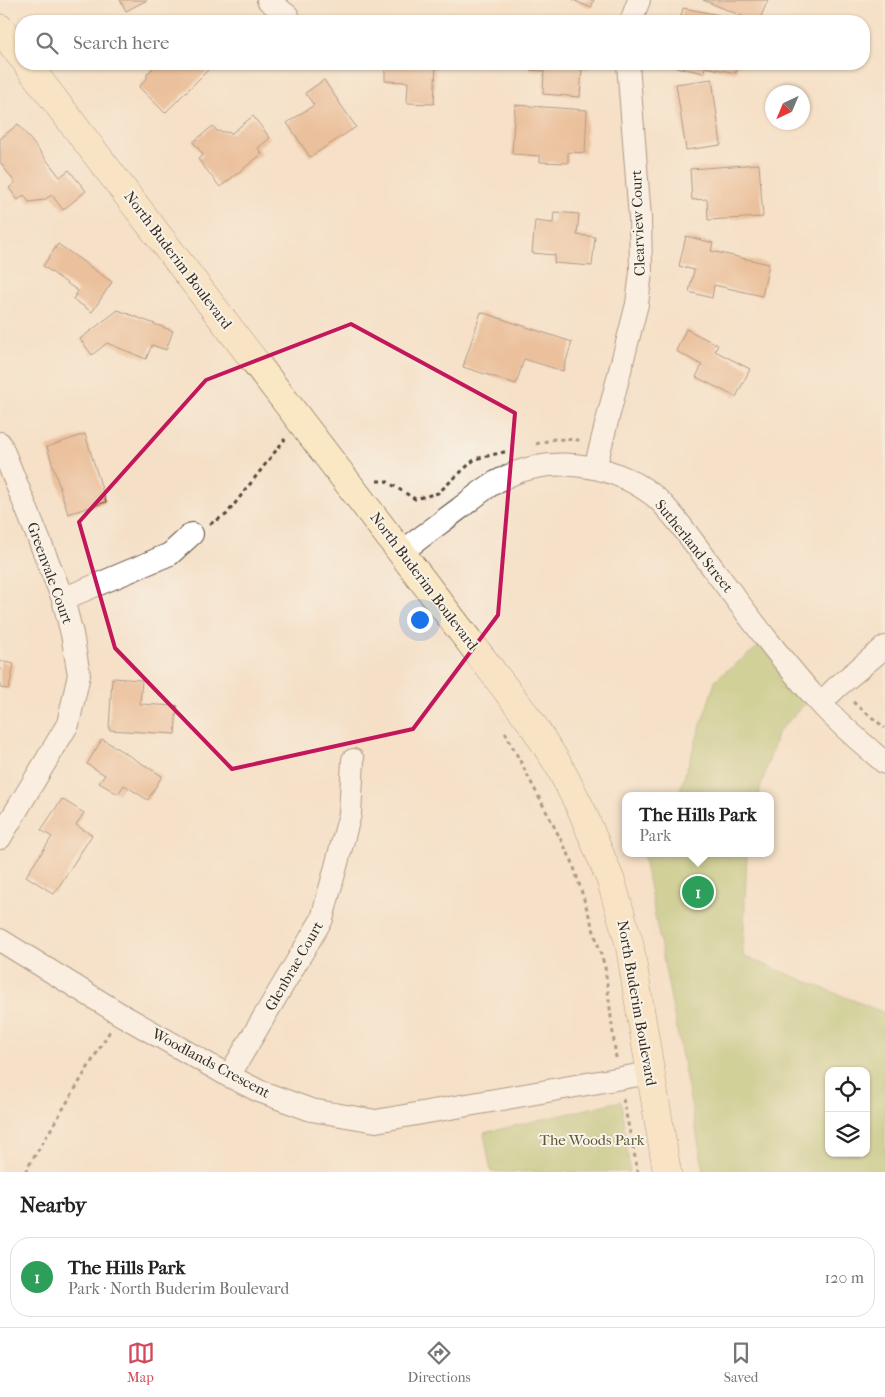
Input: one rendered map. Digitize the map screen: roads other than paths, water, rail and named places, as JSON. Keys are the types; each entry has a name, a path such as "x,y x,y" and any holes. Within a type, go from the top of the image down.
{"street":[{"path":"268,0 287,15"},
{"path":"634,15 640,0"},
{"path":"0,28 15,48"},
{"name":"North Buderim Boulevard","path":"32,70 531,722 559,766 582,812 611,881 629,942 667,1172"},
{"name":"Clearview Court","path":"595,468 637,304 641,272 640,218 628,70"},
{"name":"Greenvale Court","path":"0,443 63,599 72,634 79,676 68,724 0,838"},
{"name":"Sutherland Street","path":"402,552 483,490 510,474 530,468 555,464 575,464 616,475 640,487 662,504 679,523 785,662 821,704 853,736 885,763"},
{"path":"63,599 170,554 192,534"},
{"path":"821,704 843,681 885,647"},
{"name":"Glenbrae Court","path":"229,1076 322,919 350,814 353,760"},
{"name":"Woodlands Crescent","path":"0,940 120,1014 229,1076 259,1091 312,1110 376,1121 620,1079 650,1072"}],"place":[{"name":"The Hills Park","path":"698,892"}],"park label":[{"name":"The Woods Park","path":"592,1140"}]}
